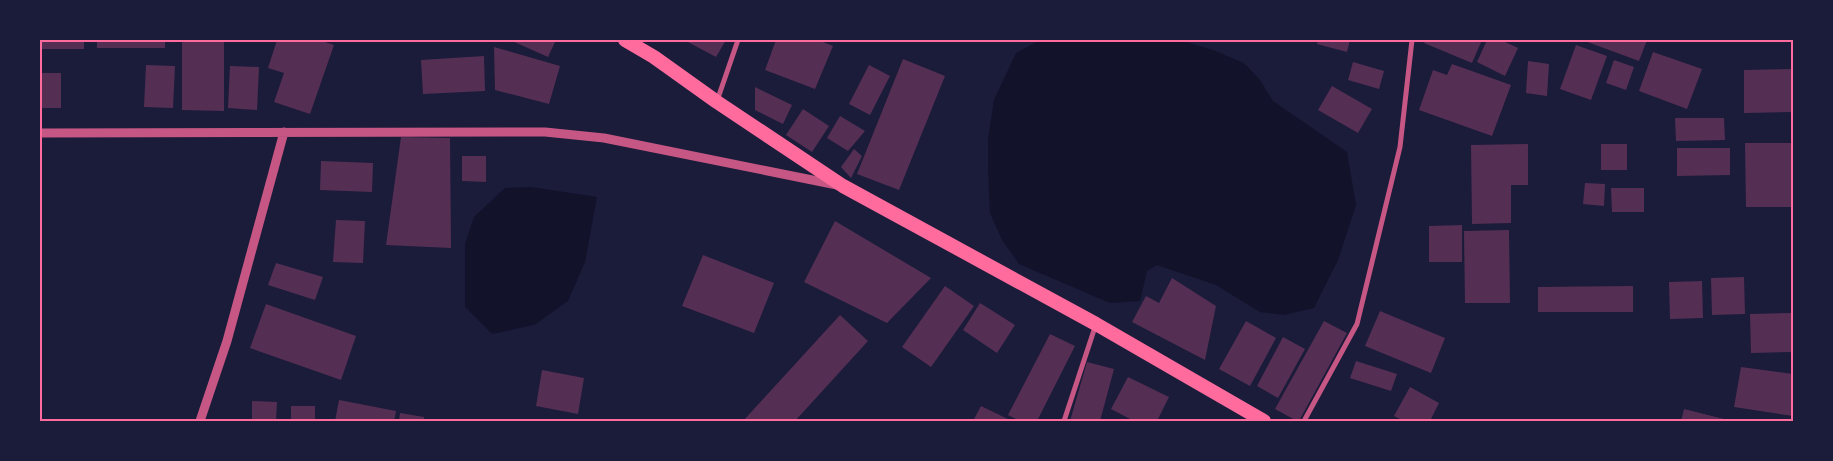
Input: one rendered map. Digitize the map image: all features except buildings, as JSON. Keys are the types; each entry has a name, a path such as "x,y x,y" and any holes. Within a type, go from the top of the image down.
{"highway":[{"path":"625,40 654,57 717,102 843,186 1096,324 1264,421"}],"street":[{"path":"717,102 738,40"},
{"path":"1304,421 1357,324 1400,147 1412,40"},
{"path":"200,421 227,341 284,132"},
{"path":"40,133 545,132 594,137 843,186"},
{"path":"1064,421 1096,324"}],"shaded area":[{"path":"1040,40 1180,40 1213,50 1244,63 1260,80 1273,101 1347,152 1356,205 1338,260 1314,308 1284,315 1260,312 1216,285 1157,265 1147,271 1140,301 1110,303 1019,264 1002,240 990,213 988,139 994,100 1016,53"},
{"path":"531,187 597,197 585,262 568,301 534,325 492,334 465,307 465,244 474,217 505,188"}]}
